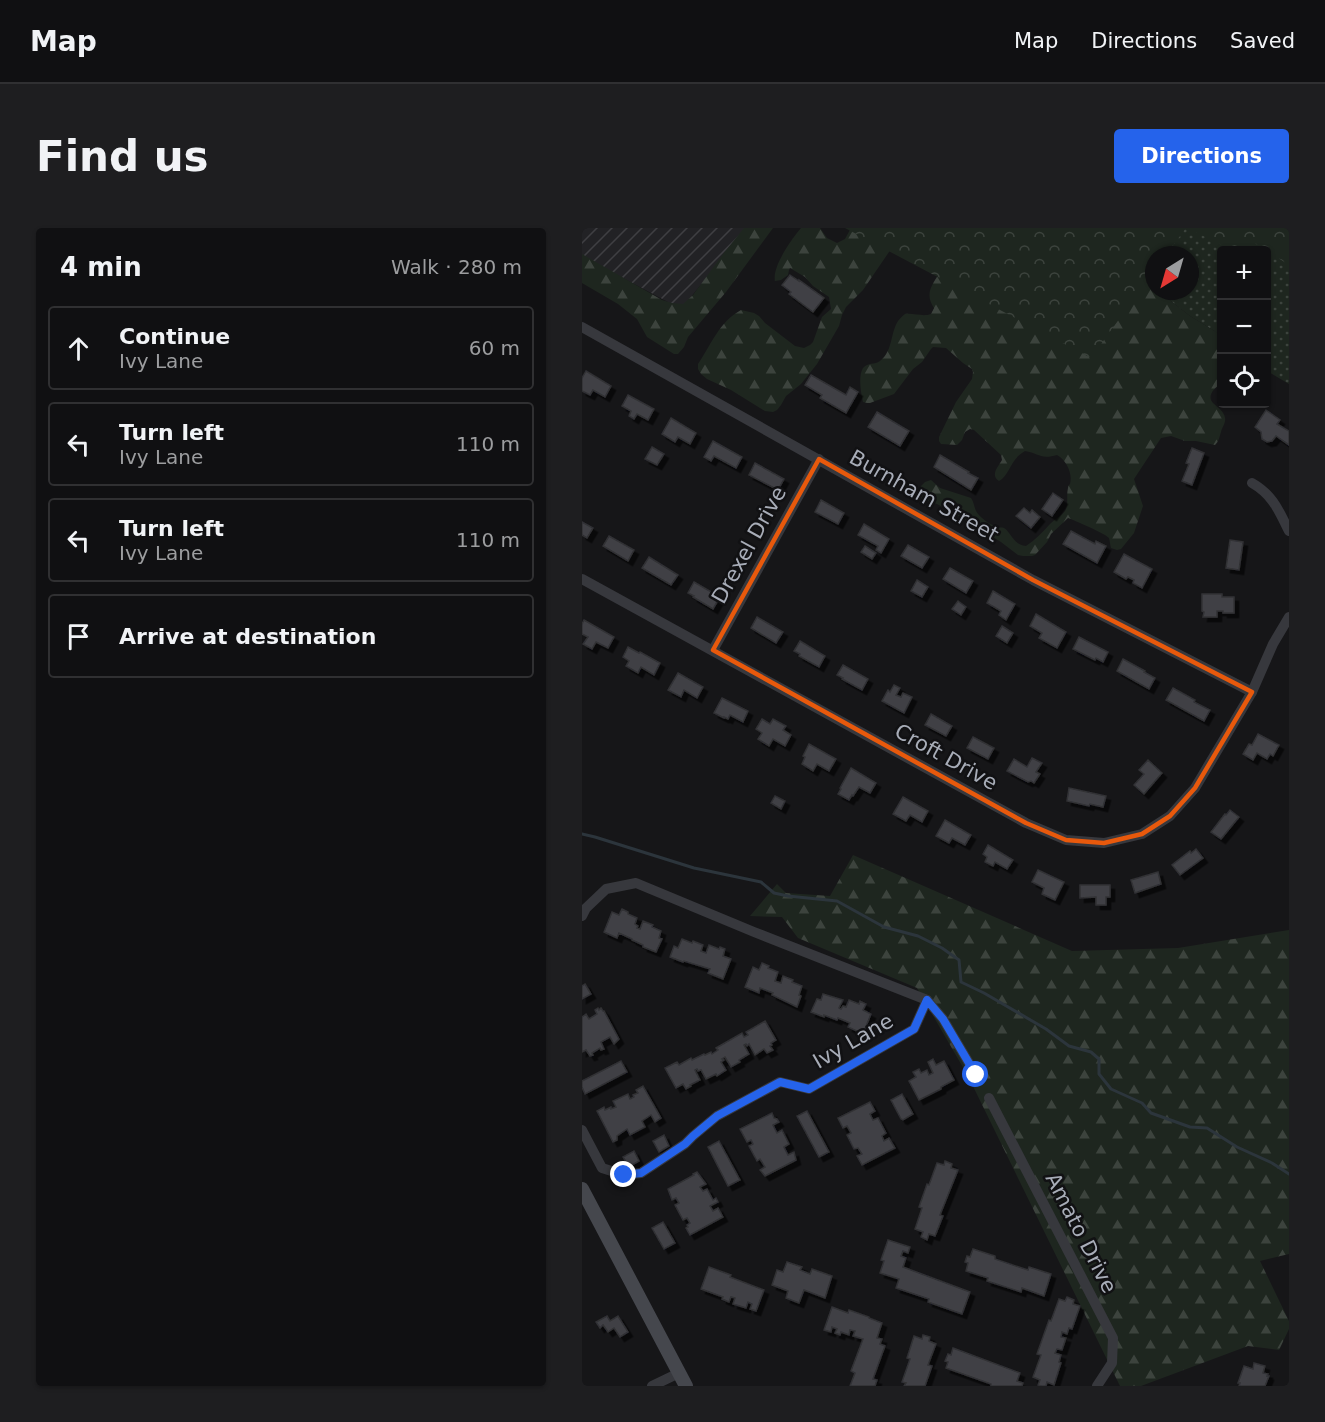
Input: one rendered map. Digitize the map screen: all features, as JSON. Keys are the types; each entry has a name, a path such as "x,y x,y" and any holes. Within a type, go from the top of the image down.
{"main road":[{"path":"582,1189 686,1386"}],"street":[{"name":"Burnham Street","path":"582,327 1033,580 1252,692"},
{"name":"Drexel Drive","path":"713,650 819,459"},
{"path":"1252,483 1263,489 1274,502 1289,531"},
{"name":"Croft Drive","path":"582,579 1026,824 1066,840 1104,843 1142,834 1170,816 1195,788 1252,692 1273,644 1289,617"},
{"name":"Ivy Lane","path":"582,916 586,908 606,889 636,883 927,1000 914,1029 809,1089 780,1082 717,1116 685,1144 641,1173 624,1175 602,1168 582,1130"},
{"path":"927,1000 943,1019 976,1075"},
{"name":"Amato Drive","path":"989,1098 1113,1338 1113,1363 1097,1386"},
{"path":"652,1386 679,1373"}],"highlighted area":[{"path":"819,459 1033,580 1252,692 1195,788 1170,816 1142,834 1104,843 1066,840 1026,823 713,650"}],"shaded area":[{"path":"582,228 747,228 681,309 582,256"}],"green space":[{"path":"744,228 773,228 726,292 688,337 678,354 674,354 647,337 637,319 618,304 582,283 582,254 662,300 683,304 693,295"},
{"path":"801,228 820,228 827,238 837,243 845,239 851,228 891,249 863,290 846,307 839,326 817,364 801,384 786,396 777,410 765,411 731,390 707,379 698,369 698,364 721,327 741,310 759,316 795,346 804,348 813,342 822,317 831,309 829,297 790,268 788,275 775,281 780,261"},
{"path":"845,228 1186,228 1173,246 1145,246 1145,283 1091,358"},
{"path":"1071,228 1289,228 1289,384 1271,373 1271,246 1217,246 1217,333 1170,300 1199,300 1199,246 1145,246 1145,282"},
{"path":"1187,228 1289,228 1289,265 1271,253 1271,246 1260,246 1255,243 1252,246 1224,246"},
{"path":"1107,256 1145,282 1145,300 1170,300 1217,333 1217,387 1210,398 1225,418 1218,441 1215,445 1185,441 1171,436 1161,438 1134,479 1143,506 1134,533 1121,549 1111,548 1107,536 1068,518 1051,534 1035,555 1018,555 952,512 923,500 919,496 919,488 931,480 940,488 971,498 976,511 982,518 997,527 1004,528 1015,541 1026,546 1065,511 1070,484 1068,467 1057,455 1043,456 1025,451 1016,458 1006,475 999,481 995,474 1002,460 1001,455 974,430 970,429 965,432 957,445 941,444 939,437 956,402 972,379 973,372 946,348 933,347 894,394 870,403 863,402 860,385 861,371 865,366 878,362 884,357 895,326 905,314 931,314 934,308 930,299 930,291 939,274"},
{"path":"853,855 1072,951 1178,948 1289,930 1289,1254 1260,1261 1289,1321 1289,1329 1279,1350 1248,1346 1141,1386 1120,1386 968,1076 917,988 798,938 782,917 750,916 777,884 786,893 830,896"}],"building":[{"path":"790,275 824,298 813,312 789,294 791,292 782,285"},
{"path":"586,371 611,386 605,397 593,390 590,395 582,391 582,378"},
{"path":"811,375 846,395 850,387 858,392 846,413 820,398 822,395 805,385"},
{"path":"628,395 654,409 648,420 637,414 634,419 629,416 631,411 622,406"},
{"path":"1266,410 1280,420 1277,424 1289,431 1289,445 1276,436 1272,441 1267,442 1262,439 1261,432 1255,427"},
{"path":"877,412 909,431 900,446 868,427"},
{"path":"671,418 696,433 690,444 678,437 675,442 662,434"},
{"path":"713,441 742,457 736,468 714,456 711,461 704,457"},
{"path":"652,447 664,454 657,465 645,459"},
{"path":"1192,448 1204,453 1192,485 1182,481"},
{"path":"940,455 978,478 971,490 934,467"},
{"path":"755,463 784,479 778,490 749,475"},
{"path":"1053,493 1063,500 1052,516 1042,509"},
{"path":"821,500 844,513 838,524 815,512"},
{"path":"1024,508 1030,513 1032,510 1040,517 1031,528 1016,516"},
{"path":"582,522 593,528 587,538 582,535"},
{"path":"864,524 889,539 881,553 876,550 878,546 858,535"},
{"path":"1071,531 1095,544 1096,541 1106,546 1097,563 1063,544"},
{"path":"609,536 634,550 628,561 603,546"},
{"path":"1230,540 1243,542 1239,570 1226,568"},
{"path":"908,545 929,557 922,568 901,556"},
{"path":"865,546 876,553 872,559 861,552"},
{"path":"1124,554 1152,569 1142,588 1133,583 1134,580 1128,577 1126,579 1114,572"},
{"path":"649,557 678,575 671,585 642,568"},
{"path":"950,568 973,581 966,593 943,579"},
{"path":"917,580 928,587 922,597 911,591"},
{"path":"694,582 720,597 713,609 688,593"},
{"path":"993,591 1015,604 1006,620 999,615 1001,611 987,603"},
{"path":"1202,594 1222,594 1222,597 1234,597 1234,613 1217,611 1217,617 1203,617"},
{"path":"958,601 966,607 961,615 952,609"},
{"path":"1036,614 1066,632 1057,648 1039,638 1042,633 1030,626"},
{"path":"757,617 783,632 776,643 751,628"},
{"path":"584,620 614,637 608,648 596,642 592,649 583,644 588,637 582,634"},
{"path":"1002,626 1013,633 1007,643 996,636"},
{"path":"1079,637 1108,652 1103,662 1073,649"},
{"path":"800,641 825,656 819,667 794,651"},
{"path":"628,647 660,663 654,675 641,667 638,673 626,666 629,661 623,657"},
{"path":"1123,659 1155,678 1149,689 1117,671"},
{"path":"843,665 868,679 862,690 837,675"},
{"path":"678,673 703,687 697,698 684,690 681,697 668,690"},
{"path":"894,685 900,688 896,695 901,697 903,693 912,697 904,713 882,701"},
{"path":"1173,688 1210,710 1204,721 1166,700"},
{"path":"722,698 748,711 743,722 730,715 728,719 714,713"},
{"path":"931,714 952,726 946,736 925,725"},
{"path":"762,719 770,724 773,719 786,726 783,730 791,735 785,746 773,739 769,746 758,739 762,733 756,729"},
{"path":"1258,734 1279,745 1273,756 1270,754 1267,759 1257,753 1253,760 1243,754"},
{"path":"973,737 994,748 988,759 967,748"},
{"path":"809,744 836,759 829,771 817,764 813,771 802,764"},
{"path":"1032,758 1042,763 1036,772 1040,774 1034,783 1007,771 1014,759 1027,767"},
{"path":"1148,760 1162,773 1144,794 1134,785 1144,774 1139,770"},
{"path":"851,768 876,783 870,793 859,787 849,800 838,794"},
{"path":"1069,788 1106,796 1103,807 1067,801"},
{"path":"775,796 785,801 781,809 771,803"},
{"path":"903,797 928,811 922,822 910,815 906,821 893,814"},
{"path":"1230,810 1239,817 1221,839 1211,832"},
{"path":"945,820 971,835 965,845 952,838 949,843 936,836"},
{"path":"988,845 1013,860 1007,869 995,862 993,866 985,862 987,857 983,854"},
{"path":"1196,849 1203,858 1180,875 1172,865"},
{"path":"1038,870 1064,882 1055,900 1042,894 1044,888 1032,882"},
{"path":"1158,872 1161,884 1135,893 1131,880"},
{"path":"1080,885 1110,885 1110,897 1106,897 1106,905 1096,905 1096,897 1080,898"},
{"path":"622,909 637,918 635,924 637,928 640,929 643,921 661,931 659,938 662,939 656,952 619,933 617,938 604,932 612,912 619,915"},
{"path":"682,939 703,945 701,951 706,953 709,945 725,949 723,956 731,959 723,979 708,973 710,969 670,957 674,946 678,948"},
{"path":"762,963 778,972 775,981 781,983 783,976 802,986 797,1007 760,988 759,993 745,987 753,967 759,970"},
{"path":"585,984 591,994 582,999 582,986"},
{"path":"823,994 843,1000 839,1008 841,1009 843,1006 846,1007 849,1000 866,1004 863,1010 871,1014 863,1034 848,1027 850,1023 811,1012 817,999 821,1000"},
{"path":"598,1008 604,1011 619,1039 614,1044 610,1037 601,1042 604,1049 600,1048 590,1056 586,1050 582,1052 582,1017 586,1014 589,1019 597,1014 595,1010"},
{"path":"765,1021 776,1040 770,1046 773,1050 767,1053 764,1049 755,1055 749,1044 747,1046 746,1044 744,1045 749,1054 739,1060 740,1062 731,1067 725,1057 721,1062 726,1070 717,1076 716,1074 706,1079 701,1070 697,1069 695,1070 700,1080 686,1089 683,1084 676,1088 665,1068 677,1062 679,1065 691,1058 692,1060 711,1052 712,1054 718,1050 716,1048 742,1033 744,1037 748,1035 746,1032"},
{"path":"933,1059 936,1065 944,1061 954,1080 919,1100 909,1081 916,1077 913,1072 919,1069 921,1073 927,1070 929,1075 933,1073 928,1062"},
{"path":"621,1061 627,1072 585,1094 582,1081"},
{"path":"643,1086 661,1118 655,1122 651,1115 642,1121 645,1127 630,1135 627,1129 613,1142 597,1111 604,1107 605,1110 616,1107 613,1101 628,1094 630,1099 634,1097 633,1095 638,1093 636,1090"},
{"path":"902,1094 913,1114 903,1120 891,1100"},
{"path":"870,1102 875,1111 870,1114 873,1120 878,1118 886,1133 882,1136 884,1141 889,1138 895,1148 862,1165 857,1156 862,1154 858,1148 854,1149 847,1135 851,1133 847,1126 843,1128 838,1118"},
{"path":"807,1111 829,1152 819,1157 797,1116"},
{"path":"772,1113 779,1122 773,1125 777,1133 782,1130 789,1144 784,1147 788,1155 794,1152 796,1160 765,1176 760,1170 765,1167 760,1159 757,1161 749,1146 753,1144 751,1140 747,1142 740,1129"},
{"path":"664,1135 669,1146 659,1152 653,1141"},
{"path":"719,1141 740,1180 728,1186 708,1147"},
{"path":"634,1151 639,1161 629,1167 623,1157"},
{"path":"945,1161 952,1164 951,1168 958,1170 940,1215 943,1216 935,1236 929,1234 927,1240 921,1237 923,1232 915,1229 922,1208 919,1207 937,1163 944,1165"},
{"path":"697,1172 706,1184 700,1187 703,1191 707,1189 713,1200 716,1198 718,1202 710,1206 713,1211 718,1208 723,1217 690,1235 686,1228 690,1223 687,1218 683,1220 675,1205 679,1203 676,1198 672,1200 668,1189"},
{"path":"663,1222 675,1243 664,1249 652,1228"},
{"path":"888,1240 910,1247 908,1253 903,1251 901,1256 906,1258 903,1267 970,1292 962,1314 928,1302 929,1299 896,1288 899,1279 880,1273 884,1261 881,1260"},
{"path":"973,1249 1028,1270 1029,1267 1051,1274 1044,1296 1022,1288 1021,1292 987,1281 988,1278 966,1271 968,1263 965,1262"},
{"path":"787,1262 802,1267 800,1270 810,1274 812,1269 832,1276 825,1298 804,1290 799,1303 786,1298 788,1291 772,1285 777,1270 783,1272"},
{"path":"709,1267 764,1290 756,1311 750,1309 752,1304 748,1302 746,1308 733,1304 735,1298 731,1297 729,1302 722,1299 723,1297 701,1289"},
{"path":"1067,1297 1074,1300 1073,1304 1080,1306 1072,1329 1069,1328 1067,1334 1062,1332 1061,1337 1066,1338 1062,1350 1057,1349 1055,1353 1061,1355 1059,1362 1061,1363 1054,1385 1047,1382 1046,1386 1041,1386 1038,1385 1040,1380 1033,1377 1041,1355 1037,1354 1059,1299 1065,1301"},
{"path":"832,1307 848,1313 849,1310 882,1323 877,1338 882,1339 880,1344 885,1346 873,1379 877,1380 875,1386 850,1386 855,1373 851,1371 863,1339 853,1336 855,1331 850,1330 849,1335 841,1332 840,1335 835,1333 837,1329 832,1327 831,1332 824,1330"},
{"path":"607,1316 610,1321 618,1316 628,1332 620,1337 614,1328 608,1332 603,1325 600,1328 596,1322"},
{"path":"923,1335 930,1337 929,1341 936,1344 928,1365 932,1366 925,1386 904,1386 906,1383 902,1382 910,1359 907,1358 914,1336 922,1339"},
{"path":"953,1348 1020,1373 1017,1381 1023,1383 1022,1386 991,1386 991,1384 946,1368 948,1362 945,1361 948,1354 951,1355"},
{"path":"1254,1363 1265,1366 1263,1373 1269,1376 1265,1386 1239,1386 1244,1366 1253,1369"}],"waterway":[{"path":"582,834 694,868 761,882 774,893 837,901 884,927 918,936 959,960 961,982 1046,1029 1069,1046 1091,1052 1099,1059 1099,1074 1111,1089 1142,1103 1151,1113 1190,1127 1207,1128 1237,1147 1272,1163 1289,1174"}],"route":[{"path":"624,1175 641,1173 685,1144 717,1116 780,1082 809,1089 914,1029 927,1000 943,1019 976,1075"}]}
